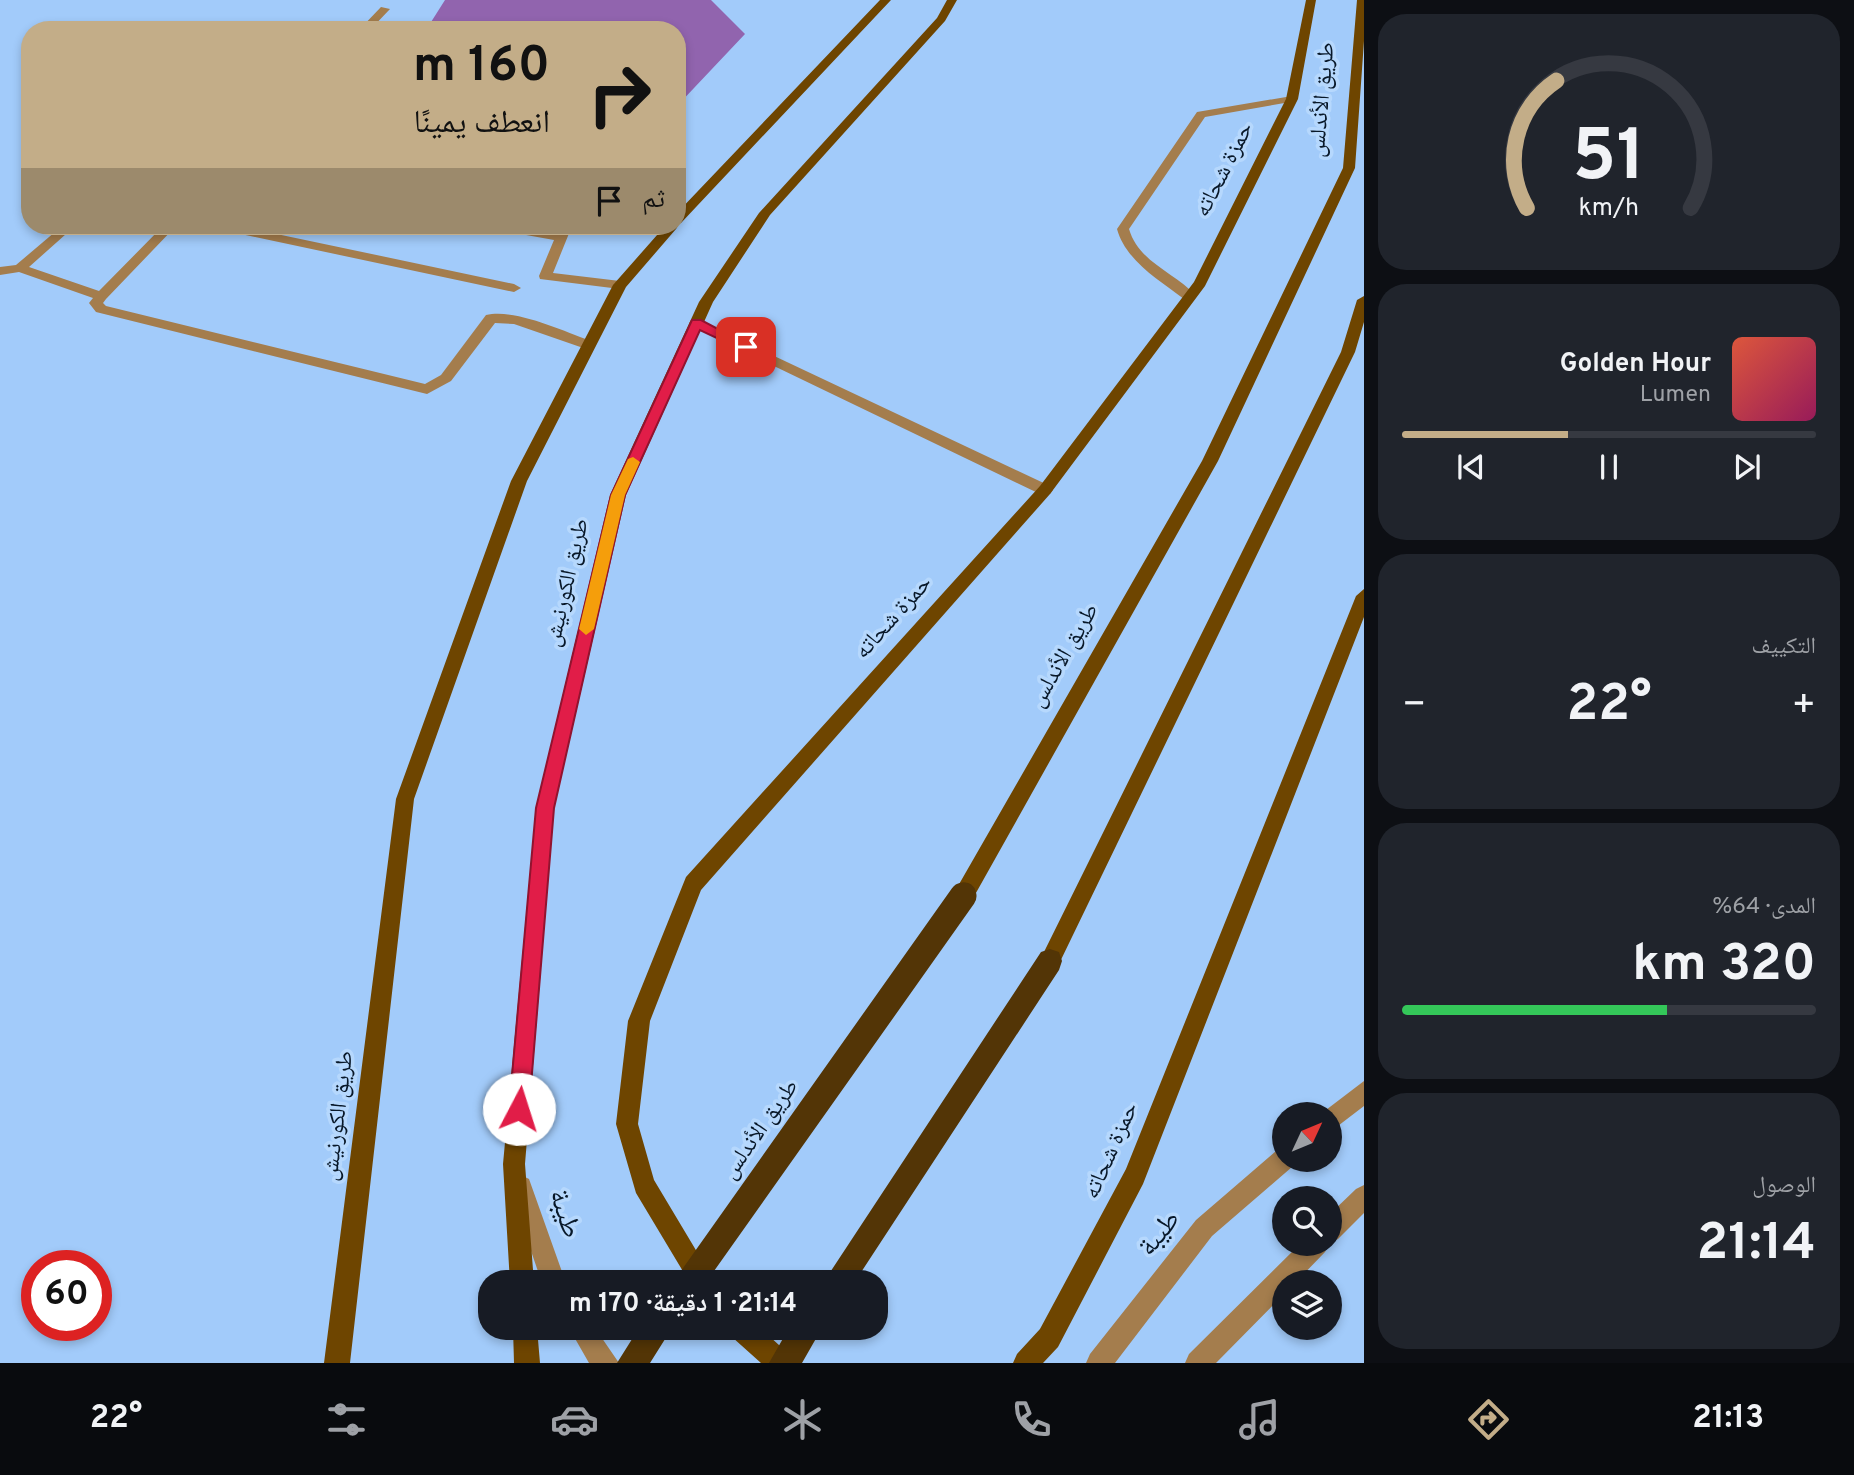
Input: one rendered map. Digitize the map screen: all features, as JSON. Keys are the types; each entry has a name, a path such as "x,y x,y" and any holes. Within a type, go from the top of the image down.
{"highway":[{"name":"طريق الأندلس","path":"698,1270 965,893"},
{"path":"846,1270 1050,961"},
{"path":"632,1363 648,1340"},
{"path":"782,1363 798,1340"}],"main road":[{"path":"686,211 886,0"},
{"name":"طريق الكورنيش","path":"521,1270 514,1164 545,808 618,495 706,302 765,214 941,19 952,0"},
{"name":"حمزة شحاته","path":"696,1270 644,1185 626,1124 639,1021 693,884 1045,490 1200,283 1292,99 1311,0"},
{"name":"طريق الأندلس","path":"965,893 1210,461 1349,168 1362,0"},
{"name":"طريق الكورنيش","path":"337,1363 405,799 519,481 620,285 664,235"},
{"path":"1050,961 1325,402 1348,352 1364,300"},
{"name":"حمزة شحاته","path":"1026,1363 1049,1338 1135,1176 1364,596"},
{"path":"526,1340 527,1363"},
{"path":"755,1340 782,1363"}],"street":[{"path":"373,21 385,9"},
{"path":"1189,296 1159,274 1130,247 1124,238 1123,229 1201,114 1292,99"},
{"path":"20,268 58,235"},
{"path":"161,235 101,296 96,303 101,309 426,389 446,378 491,318 515,320 589,345"},
{"path":"264,235 514,288"},
{"path":"562,235 545,276 620,285"},
{"path":"0,271 20,268 101,296"},
{"path":"696,323 1045,490"},
{"path":"1342,1111 1364,1092"},
{"name":"طيبة","path":"514,1164 550,1270"},
{"name":"طيبة","path":"1099,1363 1204,1228 1272,1169"},
{"path":"1342,1219 1364,1197"},
{"path":"1198,1363 1305,1256"},
{"path":"590,1340 606,1363"}],"shaded area":[{"path":"445,0 711,0 745,34 686,96 686,21 432,21"}],"slow traffic":[{"path":"586,629 618,495 633,462"}],"route":[{"path":"519,1109 545,808 618,495 696,323 746,347"}]}
